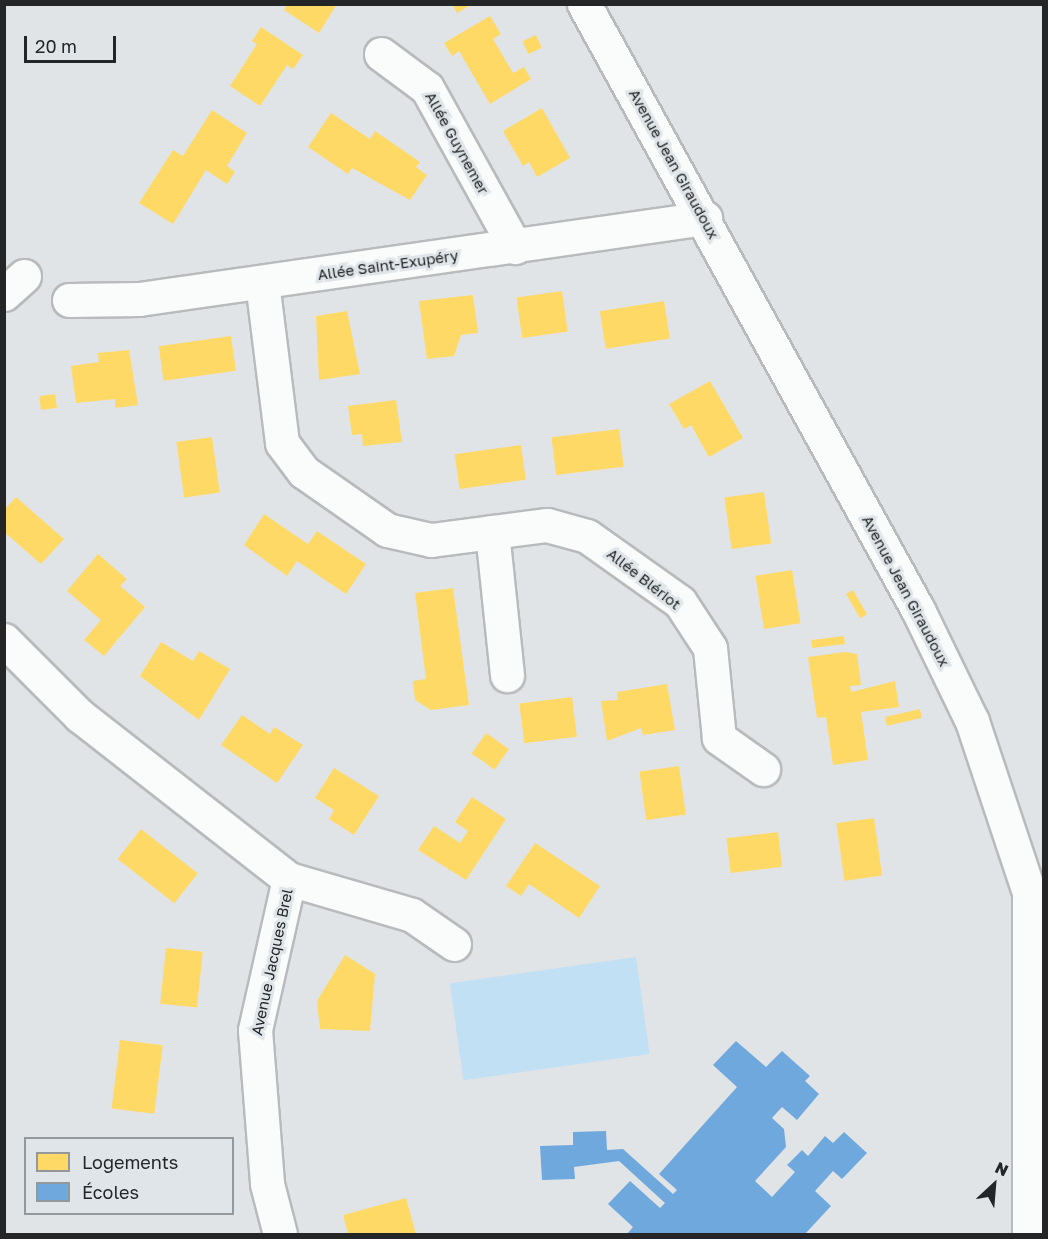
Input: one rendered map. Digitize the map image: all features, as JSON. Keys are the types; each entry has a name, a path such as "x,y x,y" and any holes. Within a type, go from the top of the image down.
{"street":[{"name":"Avenue Jean Giraudoux","path":"584,4 705,218 918,610 972,721 1036,893 1029,1234"},
{"name":"Allée Guynemer","path":"381,54 427,88 515,247"},
{"name":"Allée Saint-Exupéry","path":"69,300 139,299 705,218"},
{"name":"Allée Blériot","path":"262,282 282,443 304,472 387,530 431,540 547,525 587,536 680,602 710,648 719,738 763,769"},
{"path":"492,532 507,675"},
{"name":"Avenue Jacques Brel","path":"4,640 80,716 289,879 255,1030 267,1184 280,1234"},
{"path":"289,879 412,915 454,944"}],"shaded area":[{"path":"636,957 650,1054 463,1080 450,983"}],"building: Logements":[{"path":"287,4 337,4 319,33 284,10"},
{"path":"452,4 472,4 457,13"},
{"path":"490,16 501,34 493,39 513,73 524,67 531,79 490,104 459,51 452,56 444,43"},
{"path":"261,27 303,55 293,69 287,65 260,106 230,86 257,44 252,41"},
{"path":"536,35 542,48 528,54 522,41"},
{"path":"542,108 570,158 537,177 529,162 523,166 503,131"},
{"path":"212,110 247,133 227,166 235,172 227,184 206,170 173,224 139,203 173,150 183,156"},
{"path":"331,113 370,139 375,131 420,162 416,167 427,175 410,200 352,168 348,174 308,147"},
{"path":"562,291 568,332 522,338 516,297"},
{"path":"473,295 478,333 461,335 454,356 427,359 419,301"},
{"path":"664,301 670,339 606,349 600,311"},
{"path":"347,311 360,374 319,380 316,316"},
{"path":"231,336 236,371 164,381 159,346"},
{"path":"129,350 138,405 115,408 115,399 76,403 71,366 99,362 98,353"},
{"path":"710,381 743,438 709,457 691,425 684,429 669,404"},
{"path":"55,394 57,408 41,410 39,396"},
{"path":"396,400 402,442 363,446 362,434 352,435 348,406"},
{"path":"619,429 624,467 556,475 552,437"},
{"path":"212,437 220,492 184,497 176,442"},
{"path":"521,445 526,480 460,489 455,454"},
{"path":"764,492 771,543 732,549 724,498"},
{"path":"16,497 64,539 41,564 4,532 4,510"},
{"path":"264,514 308,544 317,531 366,564 346,594 297,561 287,576 244,545"},
{"path":"98,554 127,579 120,586 145,607 104,656 84,640 101,620 67,591"},
{"path":"792,570 800,623 764,629 755,576"},
{"path":"453,588 469,705 431,710 415,700 413,681 426,679 415,593"},
{"path":"853,590 867,614 860,618 846,594"},
{"path":"844,636 845,644 812,648 811,640"},
{"path":"161,642 193,661 199,651 230,669 199,720 140,676"},
{"path":"845,652 857,654 861,685 850,686 851,692 895,681 899,707 861,712 868,760 833,765 826,717 817,718 808,657"},
{"path":"667,684 675,730 643,735 641,728 607,741 601,701 618,700 617,692"},
{"path":"572,697 577,737 524,743 519,703"},
{"path":"920,709 922,718 887,726 885,717"},
{"path":"242,715 270,734 274,727 303,745 277,783 221,745"},
{"path":"486,733 509,749 495,770 472,753"},
{"path":"679,766 686,815 646,820 639,772"},
{"path":"334,768 379,796 354,835 329,819 334,810 315,798"},
{"path":"472,797 506,819 466,880 418,850 434,826 460,843 468,831 455,822"},
{"path":"874,818 882,875 844,881 836,823"},
{"path":"141,829 198,873 174,903 118,859"},
{"path":"778,832 782,867 731,873 726,838"},
{"path":"535,843 600,886 579,918 529,884 521,896 506,886"},
{"path":"166,948 203,952 197,1008 160,1004"},
{"path":"345,955 375,974 370,1031 320,1029 317,1001"},
{"path":"120,1040 163,1045 154,1114 112,1108"},
{"path":"406,1198 416,1234 348,1234 343,1215"}],"building: Écoles":[{"path":"736,1041 766,1067 782,1051 810,1076 805,1081 819,1094 797,1120 782,1107 772,1118 784,1129 786,1147 755,1181 772,1197 795,1172 787,1165 802,1150 808,1156 825,1136 833,1143 844,1132 867,1153 842,1179 833,1171 815,1191 831,1206 805,1234 627,1234 633,1227 608,1204 630,1181 660,1208 665,1203 619,1161 574,1167 575,1179 542,1180 540,1146 573,1145 573,1132 606,1131 607,1150 623,1149 673,1194 677,1190 659,1174 737,1087 713,1065"}]}
